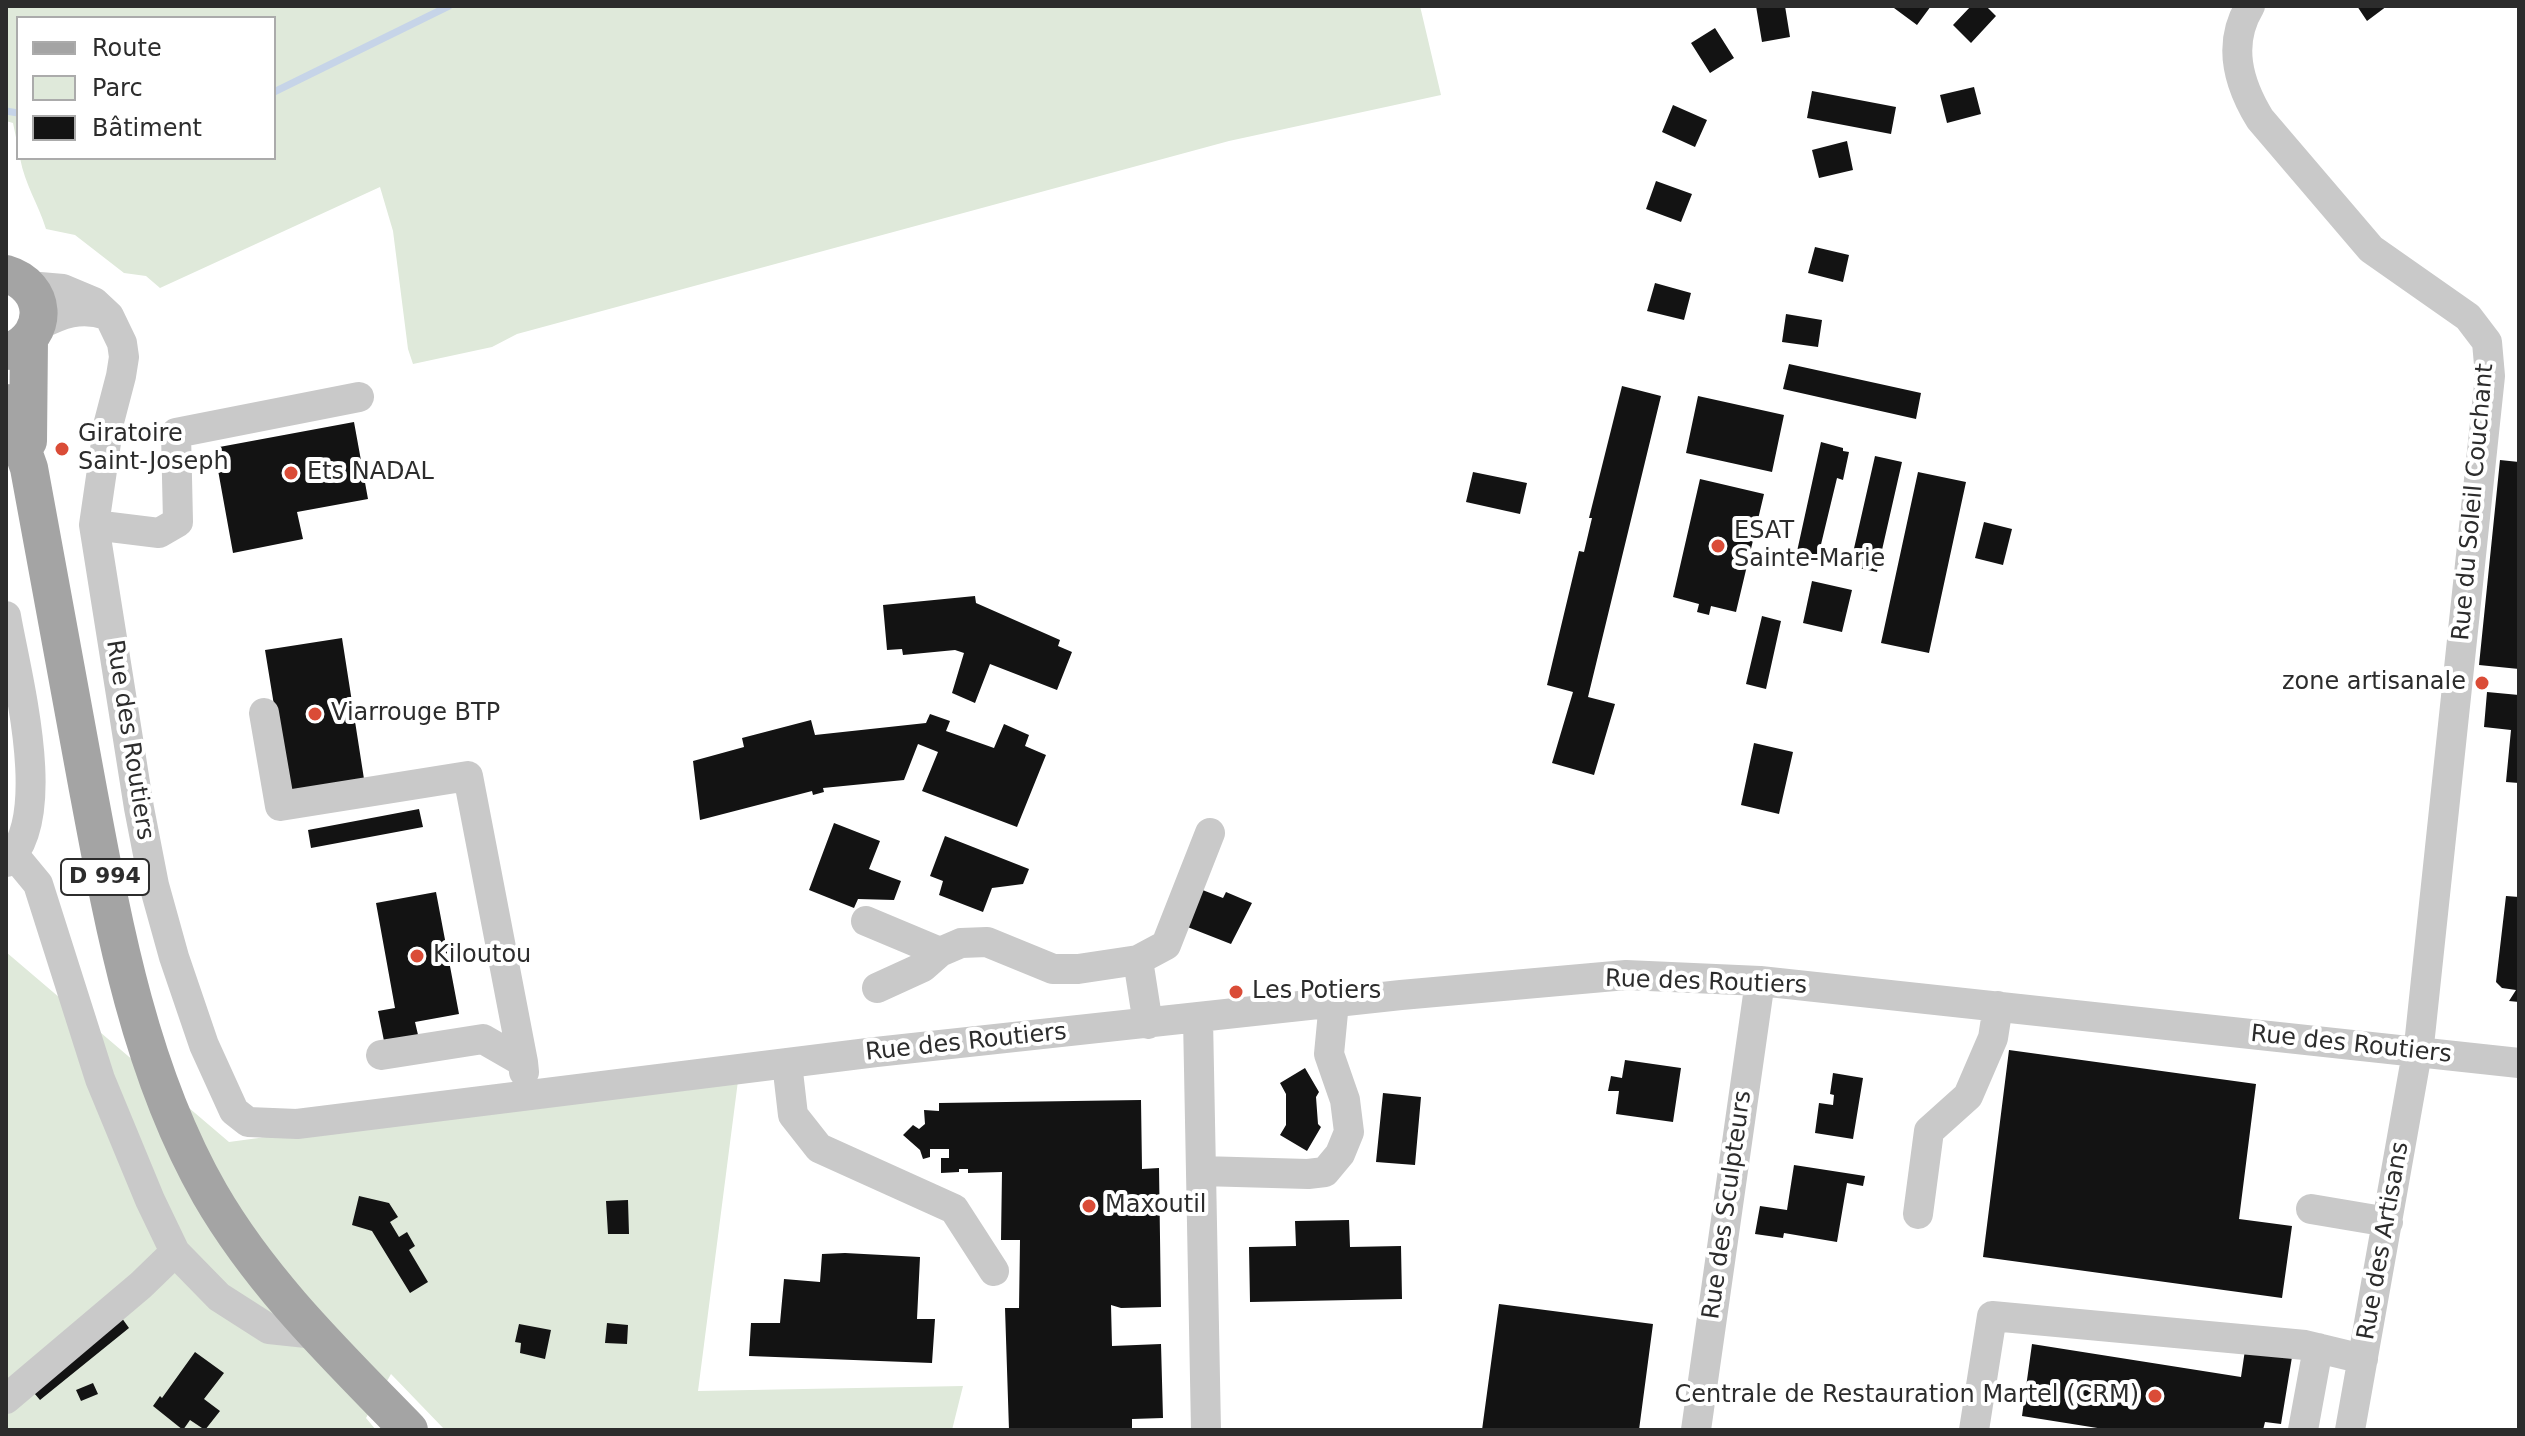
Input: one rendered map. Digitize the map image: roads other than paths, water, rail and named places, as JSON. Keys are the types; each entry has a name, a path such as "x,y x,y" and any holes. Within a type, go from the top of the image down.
{"main road":[{"name":"D 994","path":"14,273 38,305 24,339 29,468 110,907 136,1009 171,1116 210,1194 254,1262 316,1334 409,1430"},
{"name":"D 994","path":"6,403 29,468"}],"street":[{"name":"Rue du Soleil Couchant","path":"2250,6 2239,23 2238,59 2247,98 2260,119 2371,249 2468,317 2487,342 2490,376 2417,1053"},
{"path":"14,273 77,293 94,302 109,316"},
{"path":"24,339 76,310 93,310 109,316"},
{"name":"Rue des Routiers","path":"109,316 122,343 124,357 109,422 94,525 139,808 154,885 204,1045 234,1111 248,1122 297,1124 787,1063 1334,1002 1626,975 1760,981 2519,1063"},
{"path":"94,525 159,533 178,522 176,433 359,397"},
{"path":"6,616 31,768 31,812 26,831 10,858 38,884 100,1079 150,1200 175,1252 219,1297 269,1329 316,1334"},
{"path":"264,713 280,806 468,776 523,1062 526,1094"},
{"path":"877,988 923,967 940,952 961,943 987,942 1053,969 1078,969 1138,960 1166,945 1210,833"},
{"path":"866,921 940,952"},
{"path":"1138,960 1148,1024"},
{"name":"Rue des Sculpteurs","path":"1696,1430 1760,981"},
{"path":"1201,1171 1325,1172 1340,1154 1349,1132 1345,1100 1329,1054 1334,1002"},
{"path":"1918,1214 1929,1131 1968,1096 1993,1038 1998,1006"},
{"path":"1198,1018 1206,1430"},
{"path":"381,1055 483,1039 523,1062"},
{"name":"Rue des Artisans","path":"2350,1430 2417,1053"},
{"path":"787,1063 793,1115 819,1148 954,1209 994,1271"},
{"path":"2311,1209 2388,1222"},
{"path":"6,1399 141,1285 175,1252"},
{"path":"1974,1430 1992,1316 2305,1345 2363,1359"},
{"path":"2303,1430 2318,1348"}],"waterway":[{"path":"276,91 449,6"},
{"path":"6,111 16,113"}],"place":[{"name":"Giratoire Saint-Joseph","path":"62,449"},
{"name":"Ets NADAL","path":"291,473"},
{"name":"ESAT Sainte-Marie","path":"1718,546"},
{"name":"zone artisanale","path":"2482,683"},
{"name":"Viarrouge BTP","path":"315,714"},
{"name":"Kiloutou","path":"417,956"},
{"name":"Les Potiers","path":"1236,992"},
{"name":"Maxoutil","path":"1089,1206"},
{"name":"Centrale de Restauration Martel (CRM)","path":"2155,1396"}]}
